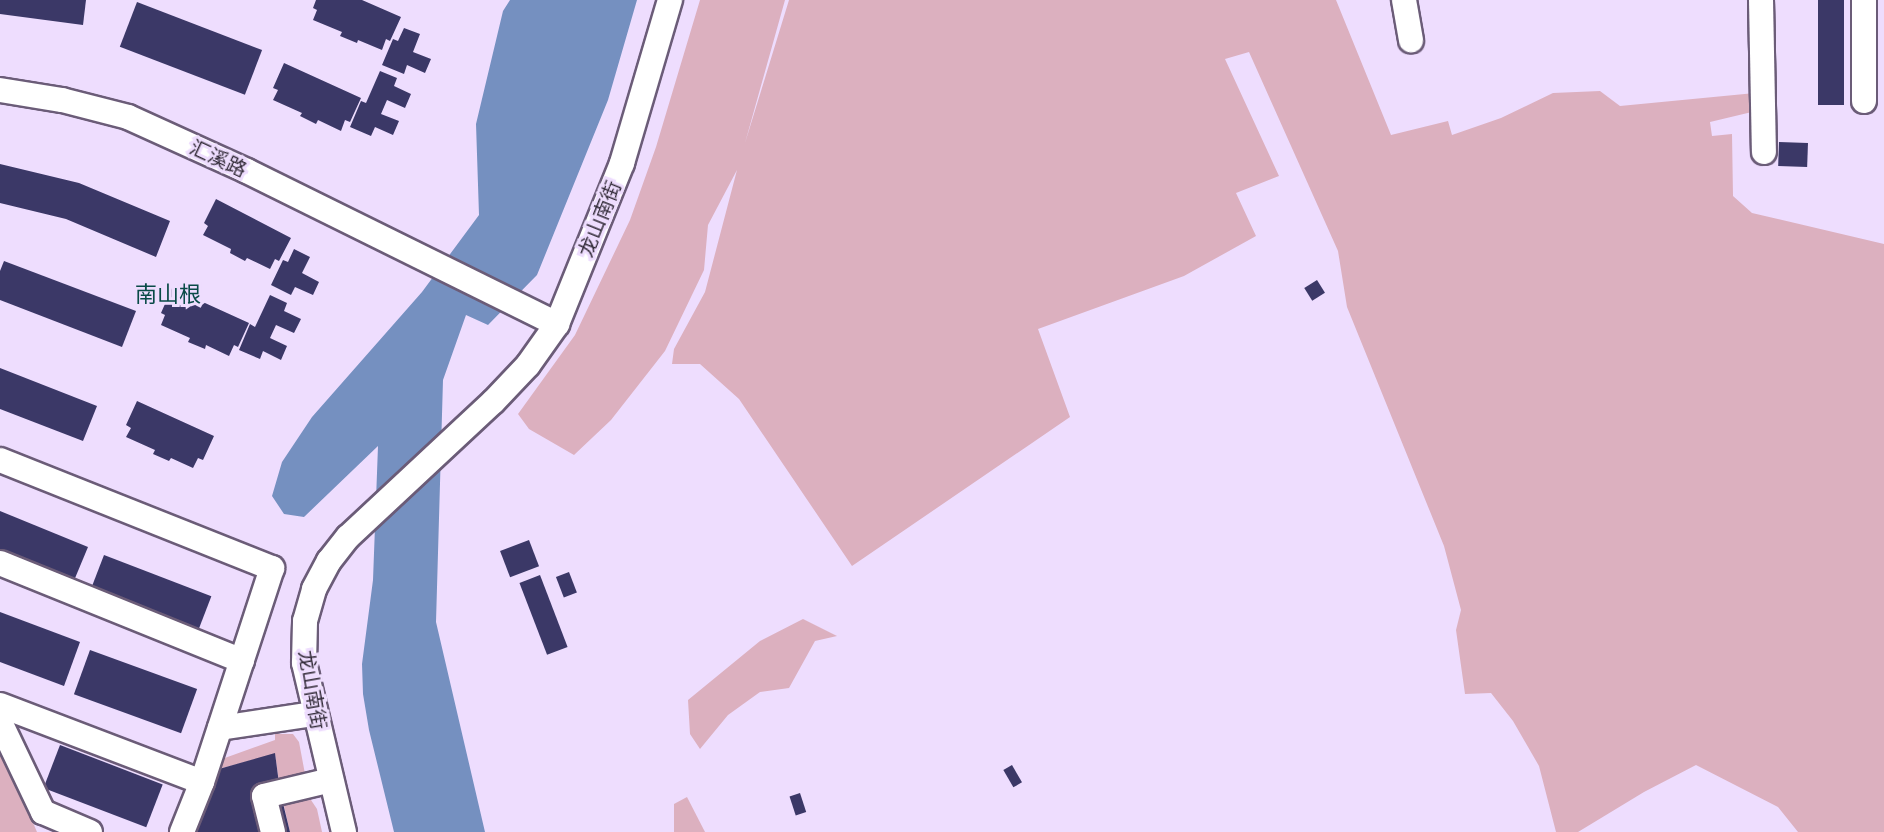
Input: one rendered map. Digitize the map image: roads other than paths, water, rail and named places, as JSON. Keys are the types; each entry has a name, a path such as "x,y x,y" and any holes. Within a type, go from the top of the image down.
{"street":[{"name":"龙山南街","path":"344,832 314,714 304,663 304,634 309,605 325,568 338,549 482,413 528,365 556,324 622,163 670,0"},
{"path":"1404,0 1411,40"},
{"path":"1761,0 1764,152"},
{"path":"1864,0 1864,101"},
{"name":"汇溪路","path":"0,90 62,100 128,117 247,171 556,324"},
{"path":"0,460 272,568 202,782 182,832"},
{"path":"0,563 242,661"},
{"path":"0,705 202,782"},
{"path":"220,728 314,714"},
{"path":"0,723 43,812 90,832"},
{"path":"273,832 264,796 331,780"}],"water":[{"path":"510,0 637,0 608,100 537,275 488,325 466,315 443,380 436,622 485,832 394,832 369,730 363,694 362,664 373,580 378,446 304,517 284,514 272,496 282,462 312,417 422,292 479,215 476,124 503,11"}],"district":[{"name":"南山根","path":"168,295"}]}
